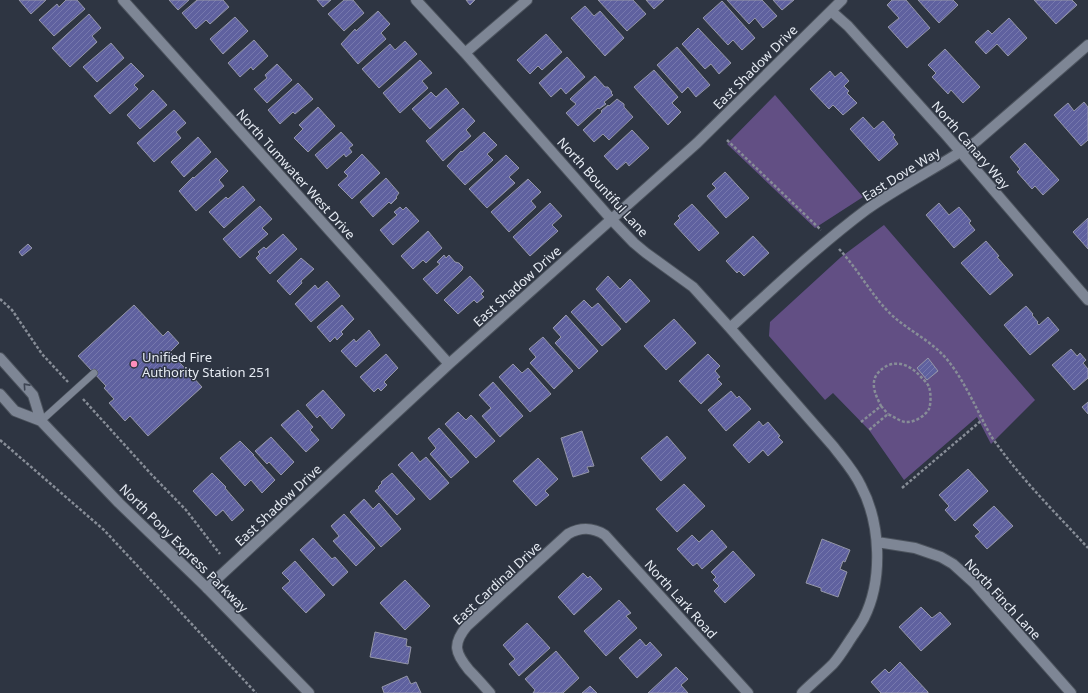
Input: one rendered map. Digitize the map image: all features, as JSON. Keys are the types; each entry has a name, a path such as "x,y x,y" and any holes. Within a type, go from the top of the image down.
{"street":[{"name":"North Tumwater West Drive","path":"123,0 449,364"},
{"name":"North Bountiful Lane","path":"416,0 465,53 611,219 640,248 693,288 730,328 833,446 848,465 860,484 873,516 877,542 875,580 864,618 833,664 802,693"},
{"path":"465,53 527,0"},
{"name":"East Shadow Drive","path":"207,588 449,364 697,143 842,0"},
{"name":"North Canary Way","path":"831,10 848,26 960,152 1088,300"},
{"name":"East Dove Way","path":"730,328 830,239 866,210 904,184 977,141 1088,45"},
{"name":"North Pony Express Parkway","path":"0,358 33,394 41,421"},
{"name":"North Pony Express Parkway","path":"0,394 15,411 41,421 119,503 207,588 309,693"},
{"name":"East Cardinal Drive","path":"490,693 460,659 457,648 458,640 461,634 467,626 568,534 583,528 590,529"},
{"name":"North Lark Road","path":"590,529 605,535 748,693"},
{"name":"North Finch Lane","path":"877,542 915,548 941,557 953,564 974,583 1071,693"}],"lane":[{"path":"41,421 94,373"}],"path":[{"path":"727,140 830,239 888,311 942,354 952,366 999,447 1088,548"},
{"path":"0,299 12,310 42,354 151,474 186,510 220,554"},
{"path":"892,364 903,364 913,368 929,386 929,408 920,417 911,422 904,422 888,414 881,406 873,386 876,376 882,369 892,364"},
{"path":"861,422 881,406"},
{"path":"869,430 888,414"},
{"path":"902,488 982,420"},
{"path":"0,440 104,530 256,693"}],"shaded area":[{"path":"775,95 863,197 815,228 727,144"},
{"path":"884,225 1035,400 991,444 977,417 904,480 869,430 833,393 825,400 769,336 770,322 841,257"}],"building":[{"path":"19,0 46,0 31,14"},
{"path":"66,0 77,0 85,9 54,36 39,20 57,4 59,7"},
{"path":"169,0 189,0 178,10"},
{"path":"197,0 223,0 229,7 210,24 206,20 196,29 182,13"},
{"path":"317,0 331,0 323,7"},
{"path":"344,0 353,0 364,13 344,31 328,14"},
{"path":"466,0 475,0 470,5"},
{"path":"598,0 633,0 646,14 627,31"},
{"path":"646,0 664,0 654,9"},
{"path":"727,0 762,0 777,16 763,28 755,18 749,24"},
{"path":"773,0 794,0 782,10"},
{"path":"892,0 906,0 930,28 907,48 888,27 899,18 887,5"},
{"path":"918,0 953,0 958,5 939,23"},
{"path":"1034,0 1072,0 1077,5 1056,24"},
{"path":"722,1 755,38 742,50 733,40 728,45 703,18"},
{"path":"585,6 594,16 600,11 624,38 605,56 571,18"},
{"path":"378,11 390,24 381,33 386,39 358,64 341,44 355,29 356,31"},
{"path":"89,14 101,28 92,36 97,42 70,67 52,48"},
{"path":"235,17 248,31 223,54 210,39"},
{"path":"1009,18 1027,38 1008,56 997,44 986,54 975,42 988,30 992,34"},
{"path":"698,28 731,63 719,74 711,64 705,69 682,44"},
{"path":"546,34 562,52 542,70 538,66 530,74 517,60"},
{"path":"254,40 268,56 253,70 251,67 240,77 228,63"},
{"path":"405,41 417,54 379,88 362,69 390,44 395,50"},
{"path":"111,43 124,58 97,82 83,67"},
{"path":"677,47 710,85 696,97 688,87 682,93 657,65"},
{"path":"945,49 980,87 963,103 951,90 948,94 932,77 936,73 928,65"},
{"path":"567,57 585,77 566,94 561,88 551,97 539,83"},
{"path":"420,60 432,73 422,81 428,88 400,113 383,93"},
{"path":"131,63 144,76 134,85 138,89 110,114 94,96"},
{"path":"277,64 292,80 267,103 254,89 267,78 265,75"},
{"path":"654,70 678,97 672,103 681,112 668,125 634,87"},
{"path":"830,71 835,77 841,72 849,81 844,86 849,91 847,93 857,103 843,115 833,105 829,109 810,89"},
{"path":"595,76 605,87 608,87 613,95 604,102 606,104 599,109 598,108 578,126 566,113 576,104 570,99"},
{"path":"298,83 313,99 295,114 293,112 280,124 268,110"},
{"path":"446,88 459,103 430,129 412,109 431,92 436,97"},
{"path":"153,90 167,105 140,129 127,115"},
{"path":"617,99 624,104 624,107 633,117 609,140 603,134 594,142 583,130 602,112 601,111"},
{"path":"1084,102 1088,107 1088,140 1081,146 1054,115 1068,103 1074,111"},
{"path":"318,107 335,126 308,152 294,138 303,129 299,125"},
{"path":"463,108 475,121 466,130 471,136 443,161 426,141"},
{"path":"174,110 186,123 176,132 181,138 154,162 137,143"},
{"path":"863,117 874,129 883,121 895,135 893,137 898,144 879,161 850,129"},
{"path":"632,130 649,148 629,166 626,162 617,170 604,156"},
{"path":"341,132 353,145 349,148 352,152 346,157 344,154 327,169 315,155"},
{"path":"484,132 497,145 487,154 493,160 465,185 447,166 461,151 462,152"},
{"path":"198,137 211,152 184,177 171,162"},
{"path":"1025,143 1059,180 1043,195 1035,186 1032,189 1017,172 1020,169 1010,157"},
{"path":"362,154 380,173 352,199 338,185 348,176 344,172"},
{"path":"506,155 519,168 509,177 515,183 487,208 469,189"},
{"path":"216,158 228,171 219,180 224,186 196,211 179,191"},
{"path":"725,172 749,198 726,218 707,196 716,188 712,184"},
{"path":"386,178 399,193 396,197 397,198 391,204 389,202 373,217 360,202"},
{"path":"528,179 541,192 531,201 536,207 509,232 491,212"},
{"path":"243,186 255,200 224,228 209,212 226,197 228,199"},
{"path":"550,203 562,216 552,225 558,231 530,256 513,237"},
{"path":"939,203 949,215 959,207 971,221 969,223 975,230 954,248 926,215"},
{"path":"692,204 719,233 699,251 674,224 680,218 678,216"},
{"path":"260,206 272,219 262,228 268,234 240,258 223,239"},
{"path":"400,207 403,210 406,207 419,221 393,245 380,230 397,215 394,212"},
{"path":"1088,218 1088,249 1073,232"},
{"path":"428,231 442,248 426,263 423,260 413,269 401,256"},
{"path":"283,234 297,249 270,274 256,258 260,254 258,252 264,247 266,249"},
{"path":"753,236 769,253 744,276 739,271 737,273 726,261"},
{"path":"986,241 999,256 997,257 1013,275 990,295 961,263"},
{"path":"28,244 32,248 22,256 19,252"},
{"path":"444,255 446,258 449,255 455,262 459,263 463,267 462,270 437,294 423,279 440,264 437,262"},
{"path":"301,258 314,269 301,281 302,283 290,295 277,281"},
{"path":"470,276 484,291 481,294 484,297 477,303 474,300 458,314 444,300"},
{"path":"608,276 620,289 630,279 650,301 626,323 596,289"},
{"path":"327,281 340,296 311,322 295,304 315,285 318,289"},
{"path":"584,300 592,308 598,303 621,329 602,346 571,312"},
{"name":"Unified Fire Authority Station 251","path":"134,305 163,336 168,331 179,343 170,352 202,387 148,436 130,416 125,421 109,403 114,399 104,388 106,386 78,356"},
{"path":"342,305 354,319 341,332 343,334 337,340 335,337 330,342 317,327"},
{"path":"1026,306 1033,314 1032,315 1039,325 1048,317 1059,330 1030,355 1004,325"},
{"path":"566,315 598,351 579,369 555,343 561,337 553,328"},
{"path":"674,319 696,343 666,370 644,346"},
{"path":"369,330 380,345 356,367 341,351 354,339 356,342"},
{"path":"543,337 573,371 554,389 530,363 536,357 529,349"},
{"path":"1071,349 1077,356 1080,353 1086,360 1083,363 1088,369 1088,378 1074,390 1052,365"},
{"path":"386,354 398,368 384,382 387,385 381,391 378,388 374,392 360,377"},
{"path":"708,354 720,366 715,371 720,377 717,379 722,384 701,404 679,381"},
{"path":"928,358 938,371 927,380 917,368"},
{"path":"513,364 522,373 528,368 551,394 530,412 499,377"},
{"path":"493,382 523,416 500,437 482,416 491,408 479,395"},
{"path":"323,390 345,415 332,429 320,415 317,418 306,405"},
{"path":"731,391 737,398 739,396 751,409 726,431 708,410"},
{"path":"1088,402 1088,414 1082,407"},
{"path":"298,410 313,427 310,430 319,440 306,452 281,425"},
{"path":"458,412 466,420 471,415 495,441 476,458 445,424"},
{"path":"759,421 763,426 768,422 783,442 768,456 763,450 749,463 733,445"},
{"path":"439,428 469,462 451,478 430,454 436,448 428,438"},
{"path":"582,431 594,466 587,467 589,472 573,477 561,438"},
{"path":"667,436 686,458 661,481 641,458"},
{"path":"271,437 294,462 281,475 269,462 267,464 255,451"},
{"path":"240,441 275,480 262,493 251,480 245,486 220,458"},
{"path":"412,452 420,462 426,457 449,483 430,500 398,465"},
{"path":"538,458 558,479 545,491 549,495 536,506 513,481"},
{"path":"968,469 988,491 955,521 945,510 949,506 939,495"},
{"path":"212,473 226,487 225,488 244,510 232,521 223,510 216,516 193,491"},
{"path":"392,473 415,499 397,515 375,491 379,488 378,487 382,483 381,482"},
{"path":"684,484 705,506 677,532 656,509"},
{"path":"364,499 373,509 379,503 401,529 381,547 350,512"},
{"path":"994,506 1013,526 987,549 975,536 980,532 973,525"},
{"path":"344,514 375,548 356,566 333,541 339,536 331,526"},
{"path":"712,530 727,547 702,569 697,563 693,566 677,549 692,535 699,542"},
{"path":"313,538 332,559 335,557 348,572 333,586 300,550"},
{"path":"822,539 850,550 840,569 847,572 838,597 821,591 821,588 806,583"},
{"path":"733,551 755,575 725,603 714,591 719,586 713,580 716,577 711,572"},
{"path":"295,561 325,595 306,613 282,588 290,581 282,573"},
{"path":"583,573 588,578 590,576 602,589 574,615 558,597"},
{"path":"405,580 430,606 405,630 380,603"},
{"path":"619,600 631,613 626,616 637,628 606,656 584,631"},
{"path":"921,607 932,618 940,612 951,624 921,651 899,627"},
{"path":"527,623 550,648 519,676 509,664 515,659 503,645"},
{"path":"375,632 407,639 406,646 411,647 408,664 370,657"},
{"path":"640,639 646,646 650,642 662,655 637,678 619,658"},
{"path":"556,651 579,678 563,693 533,693 535,690 525,679"},
{"path":"900,662 928,693 881,693 871,682 885,669 889,673"},
{"path":"676,667 688,679 681,685 688,693 648,693"},
{"path":"407,676 411,684 416,682 421,693 384,693 382,687"},
{"path":"590,686 597,693 582,693"}],"place":[{"name":"Unified Fire Authority Station 251","path":"134,364"}]}
